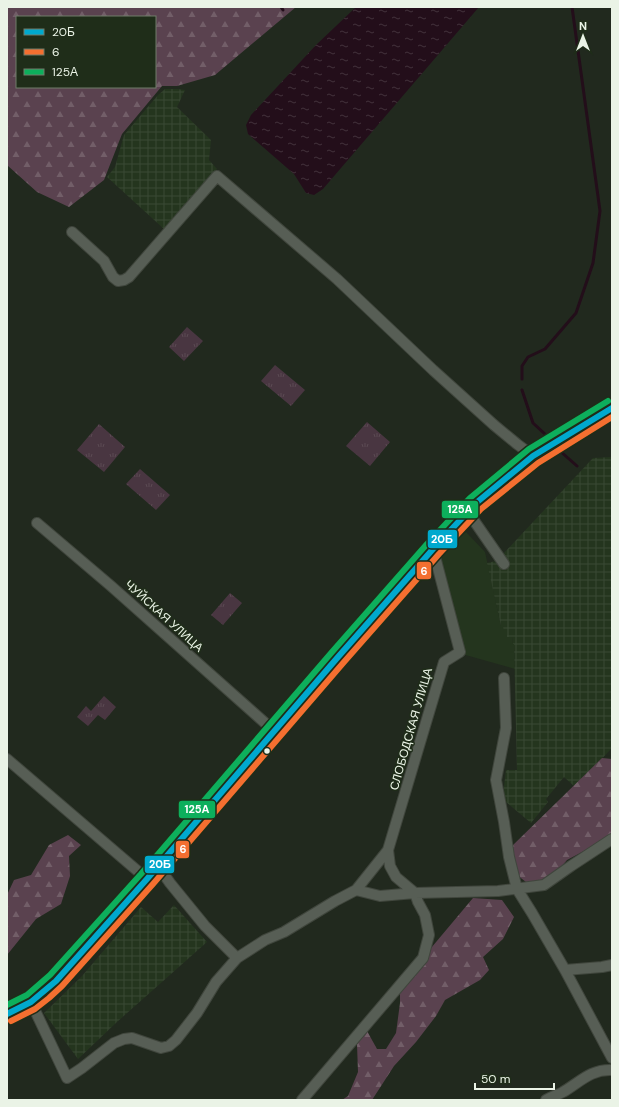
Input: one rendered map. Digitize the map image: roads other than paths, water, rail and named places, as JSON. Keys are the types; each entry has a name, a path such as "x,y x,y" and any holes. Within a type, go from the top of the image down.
{"street":[{"path":"72,232 104,261 113,277 118,281 124,280 217,176 337,279 433,370 494,425 533,456"},
{"path":"7,1014 31,1002 56,981 147,879 273,730 433,548 476,503 533,456 612,408"},
{"path":"468,512 504,564"},
{"name":"ЧУЙСКАЯ УЛИЦА","path":"37,523 111,586 273,730"},
{"name":"СЛОБОДСКАЯ УЛИЦА","path":"415,893 396,877 390,866 388,850 444,662 460,652 433,548"},
{"path":"504,678 506,728 496,780 509,857 517,889 565,970 612,1058"},
{"path":"8,761 147,879"},
{"path":"356,890 380,896 415,893 498,891 544,884 612,840"},
{"path":"31,1002 66,1078 82,1068 114,1043 124,1039 132,1038 161,1048 169,1046 176,1040 197,1013 216,982 237,958 265,940 284,932 356,890 388,850"},
{"path":"158,866 205,926 237,958"},
{"path":"302,1100 423,958 429,935 425,915 415,893"},
{"path":"565,970 612,965"},
{"path":"546,1100 563,1092 588,1074 604,1070 612,1070"}],"water":[{"path":"356,7 479,7 323,189 314,195 306,193 294,174 248,134 246,125 251,115 316,45"}],"waterway":[{"path":"522,379 522,366 528,357 545,349 576,313 593,263 600,211 572,7"},
{"path":"522,390 533,423 546,435"},
{"path":"560,451 577,466"}]}
